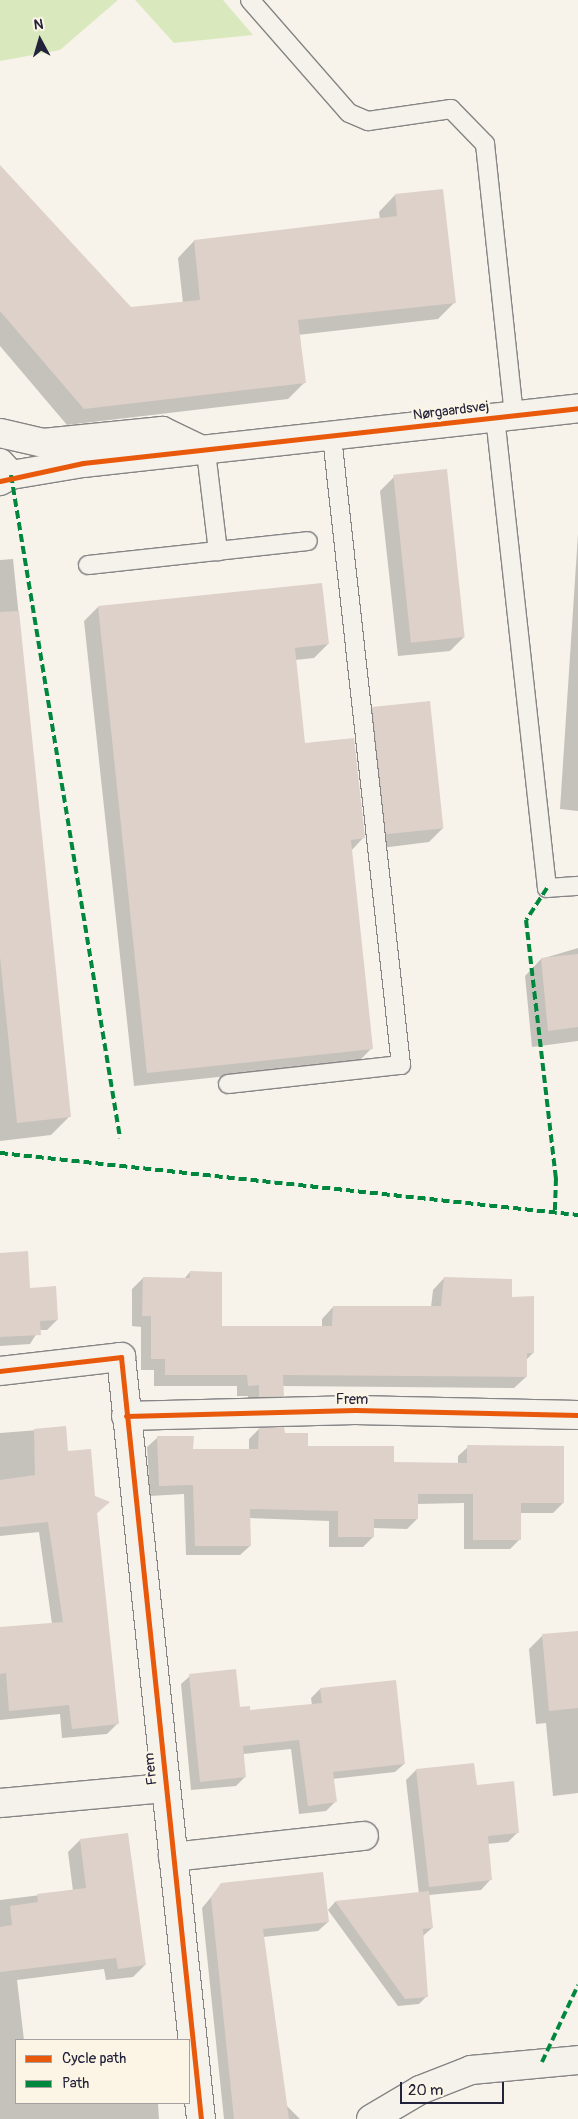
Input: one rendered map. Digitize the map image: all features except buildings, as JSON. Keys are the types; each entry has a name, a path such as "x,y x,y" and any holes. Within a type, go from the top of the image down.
{"street":[{"name":"Nørgaardsvej","path":"4,473 332,438 578,408"},
{"path":"0,433 43,443 162,431 206,452"},
{"name":"Frem","path":"0,1371 121,1357 164,1788 201,2119"},
{"name":"Frem","path":"126,1416 355,1410 578,1415"},
{"name":"Frem","path":"0,1803 164,1788"},
{"path":"173,1857 364,1836"},
{"path":"371,2119 420,2090 471,2070 578,2060"}],"lane":[{"path":"250,0 349,113 368,122 451,109 486,144 504,416 547,888 578,886"},
{"path":"228,1084 401,1065 332,438"},
{"path":"206,452 218,551"},
{"path":"88,565 308,541"}],"green space":[{"path":"0,0 118,0 60,50 0,61"},
{"path":"135,0 223,0 253,35 174,43"}],"marked path":[{"path":"11,475 120,1138"},
{"path":"547,888 526,920 556,1178 555,1212"},
{"path":"0,1153 578,1215"},
{"path":"542,2062 578,1985"}],"cycle path":[{"path":"0,481 83,463 578,408"},
{"path":"0,1371 121,1357 201,2119"},
{"path":"126,1416 355,1410 578,1415"}]}
